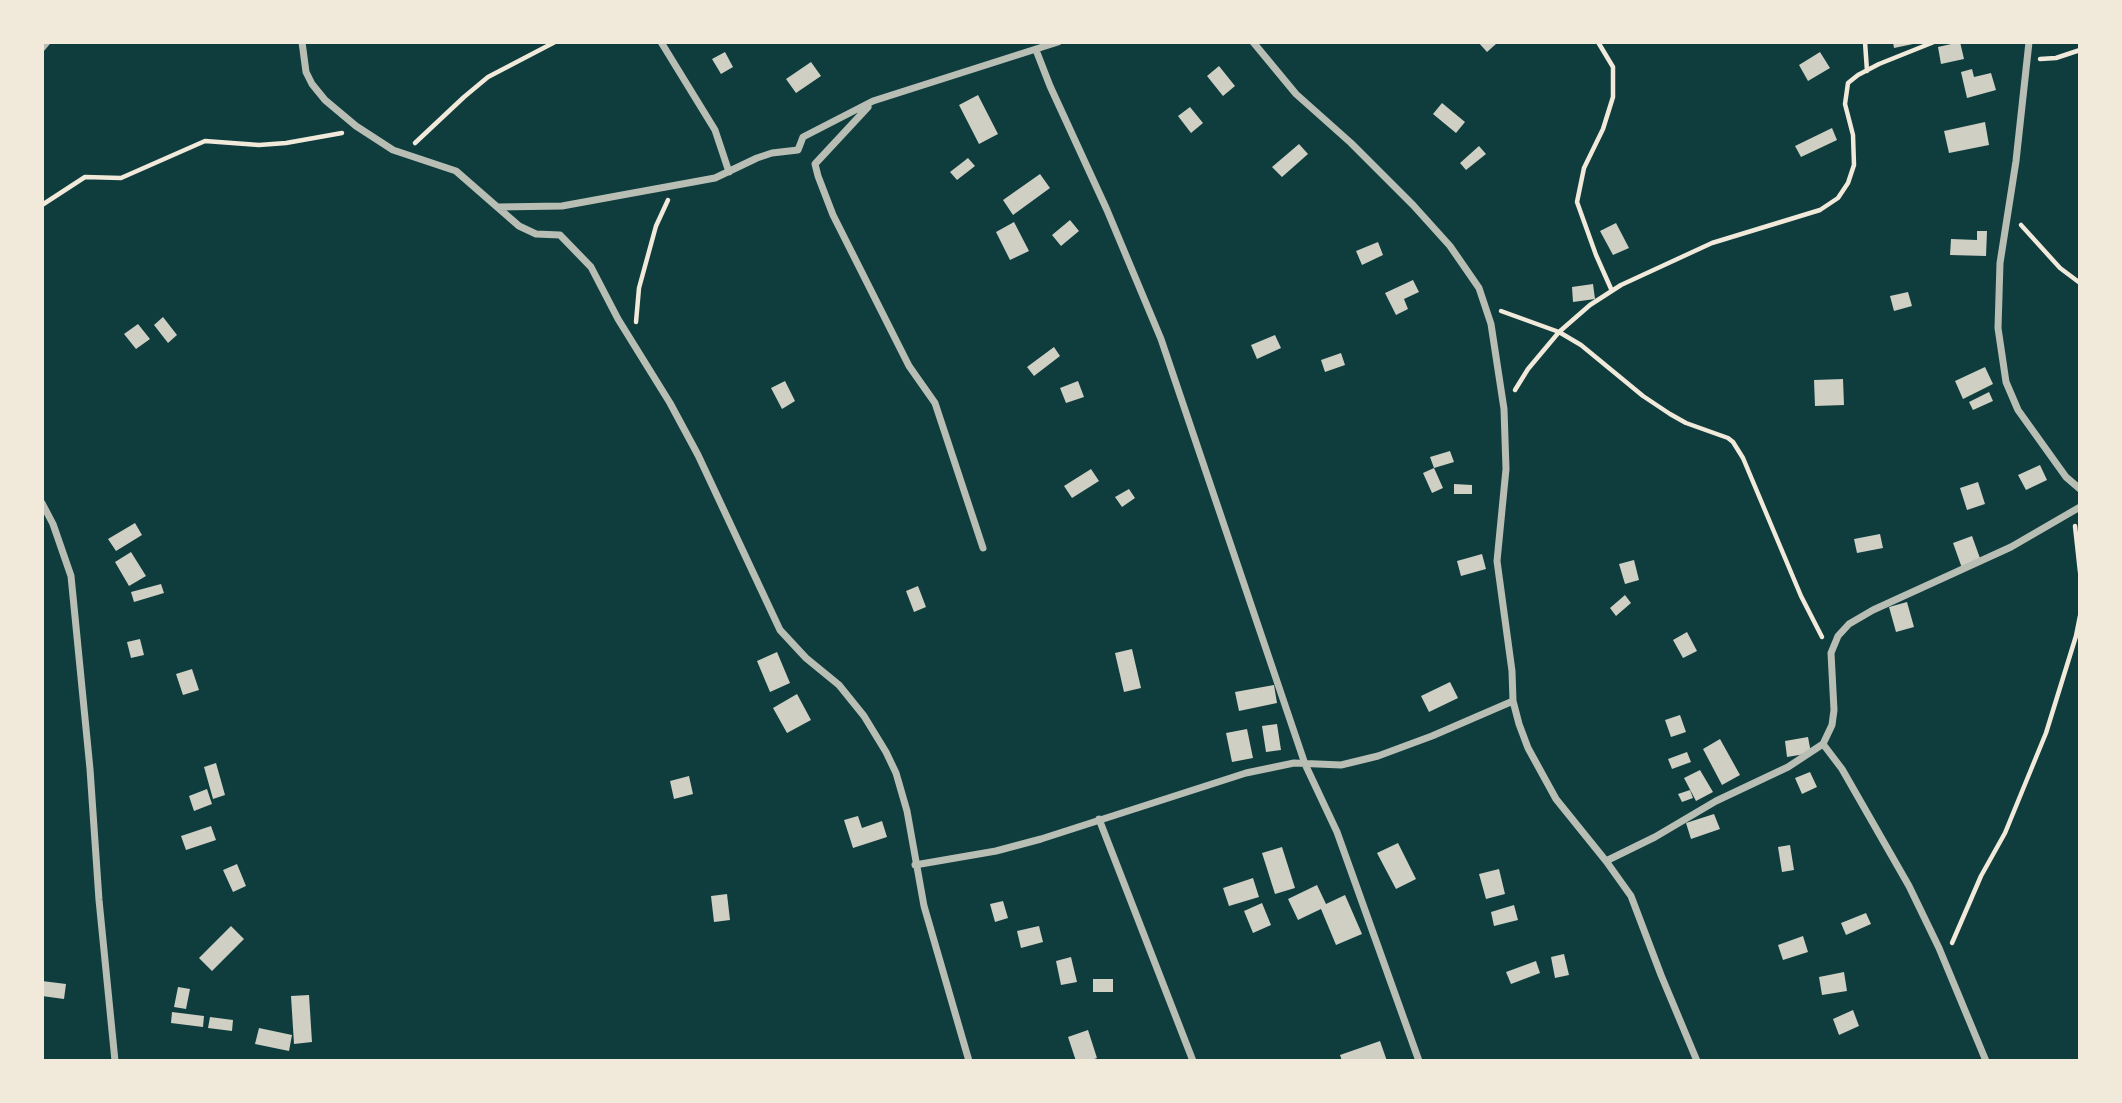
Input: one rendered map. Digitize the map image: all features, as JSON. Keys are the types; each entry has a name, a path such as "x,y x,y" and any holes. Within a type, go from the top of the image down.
{"street":[{"path":"42,48 47,42"},
{"path":"302,42 306,72 312,84 325,100 360,129 381,144 399,152 456,170 526,230 536,234 560,235 592,267 618,319 670,403 698,455 779,630 806,658 839,685 864,716 896,773 907,811 915,866 931,932 969,1061"},
{"path":"661,42 715,130 729,172"},
{"path":"498,206 562,206 715,178 772,153 798,150 803,137 873,101 1058,42"},
{"path":"1253,42 1296,94 1351,143 1450,246 1479,288 1486,306 1504,409 1506,469 1497,561 1512,671 1513,701 1528,748 1546,782 1568,817 1606,861 1631,896 1697,1061"},
{"path":"2029,42 2016,161 2000,263 1998,328 2006,382 2018,410 2066,477 2080,489"},
{"path":"1036,50 1161,339 1305,764 1337,832 1419,1061"},
{"path":"873,101 815,164 833,215 909,366 935,403 983,548"},
{"path":"42,503 53,524 71,576 115,1061"},
{"path":"1606,861 1716,801 1788,767 1823,744 1829,734 1833,717 1831,653 1838,636 1849,624 1873,610 2011,547 2077,509"},
{"path":"915,866 996,851 1041,839 1247,772 1287,764 1341,765 1378,756 1513,701"},
{"path":"1823,744 1842,769 1909,886 1986,1061"},
{"path":"1098,819 1193,1061"}],"path":[{"path":"399,152 425,135 488,77 555,42"},
{"path":"1598,42 1613,67 1613,97 1603,129 1584,168 1577,202 1612,291"},
{"path":"1864,42 1867,71"},
{"path":"1504,409 1528,369 1559,332 1590,305 1612,291 1712,243 1820,211 1838,198 1848,183 1854,165 1855,149 1845,104 1849,83 1867,71 1934,42"},
{"path":"2026,57 2056,58 2080,50"},
{"path":"42,205 76,180 85,177 121,178 205,141 259,145 285,143 360,129"},
{"path":"634,345 643,276 656,226 675,186"},
{"path":"2008,209 2060,268 2080,283"},
{"path":"1486,306 1559,332 1581,345 1643,397 1686,423 1733,442 1743,458 1801,596 1831,653"},
{"path":"2077,509 2075,538 2080,572"},
{"path":"1944,962 1981,877 2005,833 2046,733 2080,615"}],"building":[{"path":"1478,42 1495,42 1496,44 1487,52"},
{"path":"1893,42 1912,42 1913,44 1894,48"},
{"path":"1960,42 1964,59 1941,64 1938,47"},
{"path":"725,52 733,67 721,74 712,59"},
{"path":"1820,52 1830,68 1808,81 1799,65"},
{"path":"811,62 821,76 796,93 786,79"},
{"path":"1219,66 1235,86 1223,96 1207,76"},
{"path":"1972,69 1974,77 1991,73 1996,90 1967,98 1961,72"},
{"path":"978,95 998,134 979,144 959,105"},
{"path":"1442,103 1465,122 1456,133 1433,114"},
{"path":"1190,107 1203,123 1191,133 1178,116"},
{"path":"1985,122 1989,145 1949,153 1944,131"},
{"path":"1832,128 1837,140 1801,157 1795,146"},
{"path":"1299,144 1308,154 1282,177 1272,167"},
{"path":"1479,146 1486,154 1466,170 1460,163"},
{"path":"968,158 975,166 957,180 950,172"},
{"path":"1040,174 1050,188 1013,215 1003,200"},
{"path":"1070,220 1079,231 1061,246 1052,235"},
{"path":"1014,222 1029,251 1010,260 996,232"},
{"path":"1616,223 1629,248 1613,255 1600,231"},
{"path":"1977,231 1987,231 1986,256 1950,255 1951,239 1977,240"},
{"path":"1378,242 1383,255 1362,265 1356,251"},
{"path":"1413,280 1419,292 1404,299 1408,309 1396,315 1385,293"},
{"path":"1593,284 1595,299 1573,302 1572,287"},
{"path":"1908,292 1912,306 1894,311 1890,296"},
{"path":"163,317 177,335 168,343 154,325"},
{"path":"138,324 150,339 136,349 124,334"},
{"path":"1275,335 1281,348 1257,359 1251,345"},
{"path":"1054,347 1060,356 1034,376 1027,367"},
{"path":"1341,353 1345,365 1325,372 1321,360"},
{"path":"1985,367 1993,384 1963,399 1955,381"},
{"path":"1843,379 1844,405 1815,406 1814,380"},
{"path":"785,381 795,401 782,409 771,388"},
{"path":"1078,381 1084,397 1066,403 1060,388"},
{"path":"1989,392 1993,401 1973,410 1969,402"},
{"path":"1450,451 1454,462 1434,468 1430,457"},
{"path":"2040,465 2047,480 2026,490 2018,475"},
{"path":"1434,468 1443,488 1432,493 1423,473"},
{"path":"1091,469 1099,481 1072,498 1064,486"},
{"path":"1978,482 1985,504 1967,510 1960,488"},
{"path":"1454,484 1472,485 1472,494 1454,494"},
{"path":"1129,489 1135,498 1122,507 1115,497"},
{"path":"135,523 142,535 116,551 108,539"},
{"path":"1880,534 1883,548 1857,553 1854,539"},
{"path":"1972,536 1981,561 1962,568 1953,543"},
{"path":"131,552 146,576 129,586 115,562"},
{"path":"1482,554 1486,569 1461,576 1457,561"},
{"path":"1634,560 1639,580 1625,584 1619,564"},
{"path":"161,584 164,593 134,602 131,592"},
{"path":"918,586 926,607 914,612 906,591"},
{"path":"1625,595 1631,603 1616,616 1610,608"},
{"path":"1907,602 1914,627 1896,632 1889,607"},
{"path":"1687,632 1697,651 1683,658 1673,640"},
{"path":"140,639 144,655 131,658 127,642"},
{"path":"1132,649 1141,688 1124,692 1115,653"},
{"path":"777,652 790,683 770,692 757,661"},
{"path":"192,669 199,690 183,695 176,674"},
{"path":"1450,682 1458,698 1429,712 1421,696"},
{"path":"1274,685 1277,703 1239,711 1235,692"},
{"path":"797,694 811,720 787,733 773,708"},
{"path":"1680,715 1686,732 1671,737 1665,720"},
{"path":"1277,724 1281,750 1266,752 1262,726"},
{"path":"1247,729 1253,758 1232,762 1226,733"},
{"path":"1808,737 1811,753 1787,757 1785,741"},
{"path":"1720,739 1740,775 1722,785 1703,749"},
{"path":"1687,752 1691,762 1672,769 1668,759"},
{"path":"216,763 225,795 213,799 204,767"},
{"path":"1700,770 1713,792 1696,801 1684,778"},
{"path":"1810,772 1817,787 1802,794 1795,778"},
{"path":"689,776 693,794 674,799 670,781"},
{"path":"207,789 212,804 194,811 189,796"},
{"path":"1690,790 1693,798 1682,802 1678,794"},
{"path":"1714,814 1720,829 1691,839 1686,823"},
{"path":"858,816 862,828 882,821 887,837 853,848 844,820"},
{"path":"211,826 216,840 186,850 181,836"},
{"path":"1398,843 1416,879 1396,889 1377,853"},
{"path":"1790,845 1794,870 1782,872 1778,847"},
{"path":"1282,847 1295,888 1275,894 1262,853"},
{"path":"237,864 246,886 233,892 223,870"},
{"path":"1499,869 1505,894 1486,899 1479,874"},
{"path":"1253,878 1259,897 1229,906 1223,888"},
{"path":"1317,885 1326,904 1345,895 1362,934 1336,945 1321,909 1298,920 1288,899"},
{"path":"727,894 730,920 714,922 711,896"},
{"path":"1003,901 1008,918 995,922 990,904"},
{"path":"1262,903 1271,925 1253,933 1244,911"},
{"path":"1514,905 1518,920 1494,926 1491,912"},
{"path":"1866,913 1871,924 1846,935 1841,923"},
{"path":"231,926 244,939 212,971 199,958"},
{"path":"1039,926 1043,942 1021,948 1017,931"},
{"path":"1803,936 1808,952 1783,960 1778,945"},
{"path":"1564,954 1569,975 1555,978 1551,957"},
{"path":"1071,957 1077,982 1061,985 1056,961"},
{"path":"1536,961 1540,973 1511,984 1506,972"},
{"path":"1844,972 1847,991 1822,995 1819,977"},
{"path":"1093,979 1113,979 1113,992 1093,992"},
{"path":"42,981 66,984 64,999 42,996"},
{"path":"178,987 190,989 186,1009 174,1007"},
{"path":"309,995 312,1042 294,1044 291,996"},
{"path":"1853,1010 1859,1026 1839,1035 1833,1019"},
{"path":"172,1012 204,1016 203,1027 171,1023"},
{"path":"210,1017 233,1020 232,1031 208,1028"},
{"path":"259,1028 292,1035 289,1051 255,1044"},
{"path":"1088,1030 1097,1058 1076,1061 1068,1037"},
{"path":"1380,1041 1387,1061 1342,1061 1340,1055"}]}
